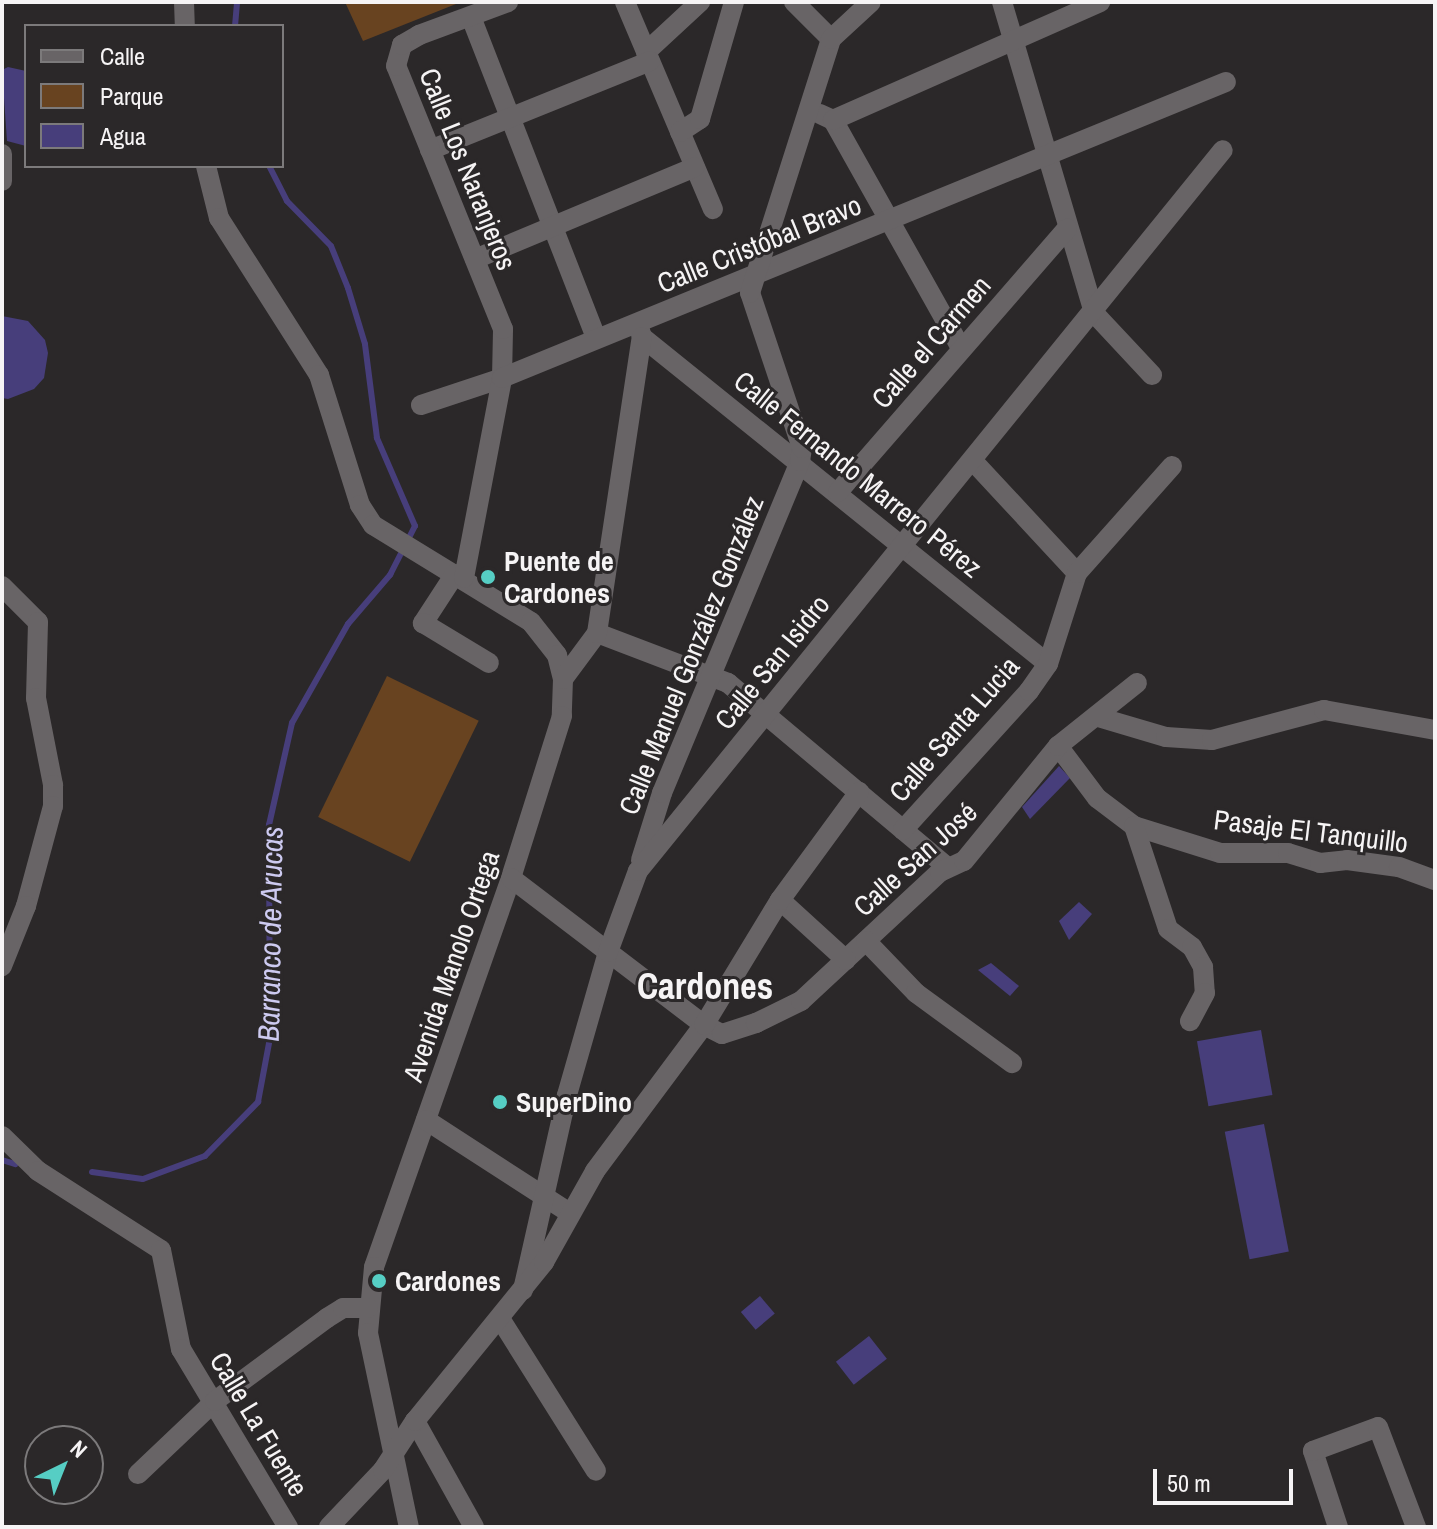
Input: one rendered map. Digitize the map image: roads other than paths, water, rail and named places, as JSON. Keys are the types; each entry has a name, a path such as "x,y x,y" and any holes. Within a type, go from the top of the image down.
{"street":[{"path":"184,2 185,24"},
{"name":"Calle Los Naranjeros","path":"502,378 503,329 396,66 402,45 419,35 508,2"},
{"path":"625,2 713,209"},
{"path":"430,150 648,56 700,2"},
{"path":"680,132 700,119 734,2"},
{"path":"794,2 831,39"},
{"path":"800,461 802,448 750,293 831,39 871,2"},
{"path":"1002,2 1094,313 1152,375"},
{"path":"833,120 1100,2"},
{"path":"471,17 596,338"},
{"name":"Calle Cristóbal Bravo","path":"421,405 502,378 596,338 640,330 756,273 1226,82"},
{"path":"809,110 833,120 961,348"},
{"name":"Calle San Isidro","path":"523,1290 544,1195 608,952 638,871 1094,313 1223,150"},
{"path":"2,154 2,181"},
{"path":"475,259 695,167"},
{"name":"Avenida Manolo Ortega","path":"206,168 219,218 319,375 360,505 388,537 459,576 531,622 557,655 563,679 562,716 511,878 374,1267 368,1308 370,1347 409,1527"},
{"name":"Calle el Carmen","path":"838,492 1067,229"},
{"path":"563,679 597,633 640,330"},
{"name":"Calle Fernando Marrero Pérez","path":"640,330 1048,664"},
{"path":"489,663 423,623 459,576 474,546 502,378"},
{"name":"Calle Manuel González González","path":"638,871 662,793 712,679 800,461"},
{"path":"973,461 1077,573"},
{"name":"Calle Santa Lucia","path":"903,830 1048,664 1077,573 1172,466"},
{"path":"2,586 38,622 36,698 53,785 53,806 26,906 2,966"},
{"path":"597,633 728,683 947,867"},
{"name":"Calle San José","path":"704,1025 722,1034 756,1023 801,1001 947,867 964,861 980,847 1058,746 1137,683"},
{"path":"1098,717 1166,737 1212,740 1324,710 1435,730"},
{"name":"Pasaje El Tanquillo","path":"1058,746 1097,798 1134,826 1220,853 1288,853 1320,863 1347,860 1399,867 1435,880"},
{"path":"329,1527 359,1495 415,1421 523,1290 570,1213 704,1025 780,900 859,792"},
{"path":"1134,826 1162,915 1203,967 1205,993 1190,1021"},
{"path":"511,878 704,1025"},
{"path":"780,900 846,960"},
{"path":"866,941 916,993 1012,1063"},
{"path":"426,1120 570,1213"},
{"name":"Calle La Fuente","path":"2,1136 38,1171 161,1250 181,1349 288,1527"},
{"path":"138,1474 215,1401 335,1313 368,1308"},
{"path":"501,1320 596,1471"},
{"path":"415,1421 474,1527"},
{"path":"1338,1527 1313,1451 1378,1427 1416,1527"},
{"path":"359,1495 378,1492 403,1501"}],"water":[{"path":"8,67 24,71 24,145 7,141 2,70"},
{"path":"2,316 28,321 45,340 48,353 44,378 34,389 8,399 2,398"},
{"path":"1059,766 1070,778 1030,819 1022,807"},
{"path":"1079,902 1092,914 1069,940 1059,921"},
{"path":"991,963 1019,986 1010,996 978,970"},
{"path":"1261,1030 1272,1095 1208,1106 1197,1041"},
{"path":"1264,1124 1289,1252 1250,1259 1225,1132"},
{"path":"760,1296 775,1314 756,1330 741,1312"},
{"path":"869,1336 887,1359 854,1385 836,1362"}],"waterway":[{"name":"Barranco de Arucas","path":"235,24 237,2"},
{"name":"Barranco de Arucas","path":"92,1172 143,1179 205,1156 258,1102 270,1038 269,825 292,723 348,624 390,575 415,526 377,438 365,344 331,246 287,201 270,168"},
{"name":"Barranco de Arucas","path":"2,1160 15,1164"}],"place":[{"name":"Puente de Cardones","path":"488,577"},
{"name":"SuperDino","path":"500,1102"},
{"name":"Cardones","path":"379,1281"}],"district":[{"name":"Cardones","path":"705,987"}]}
